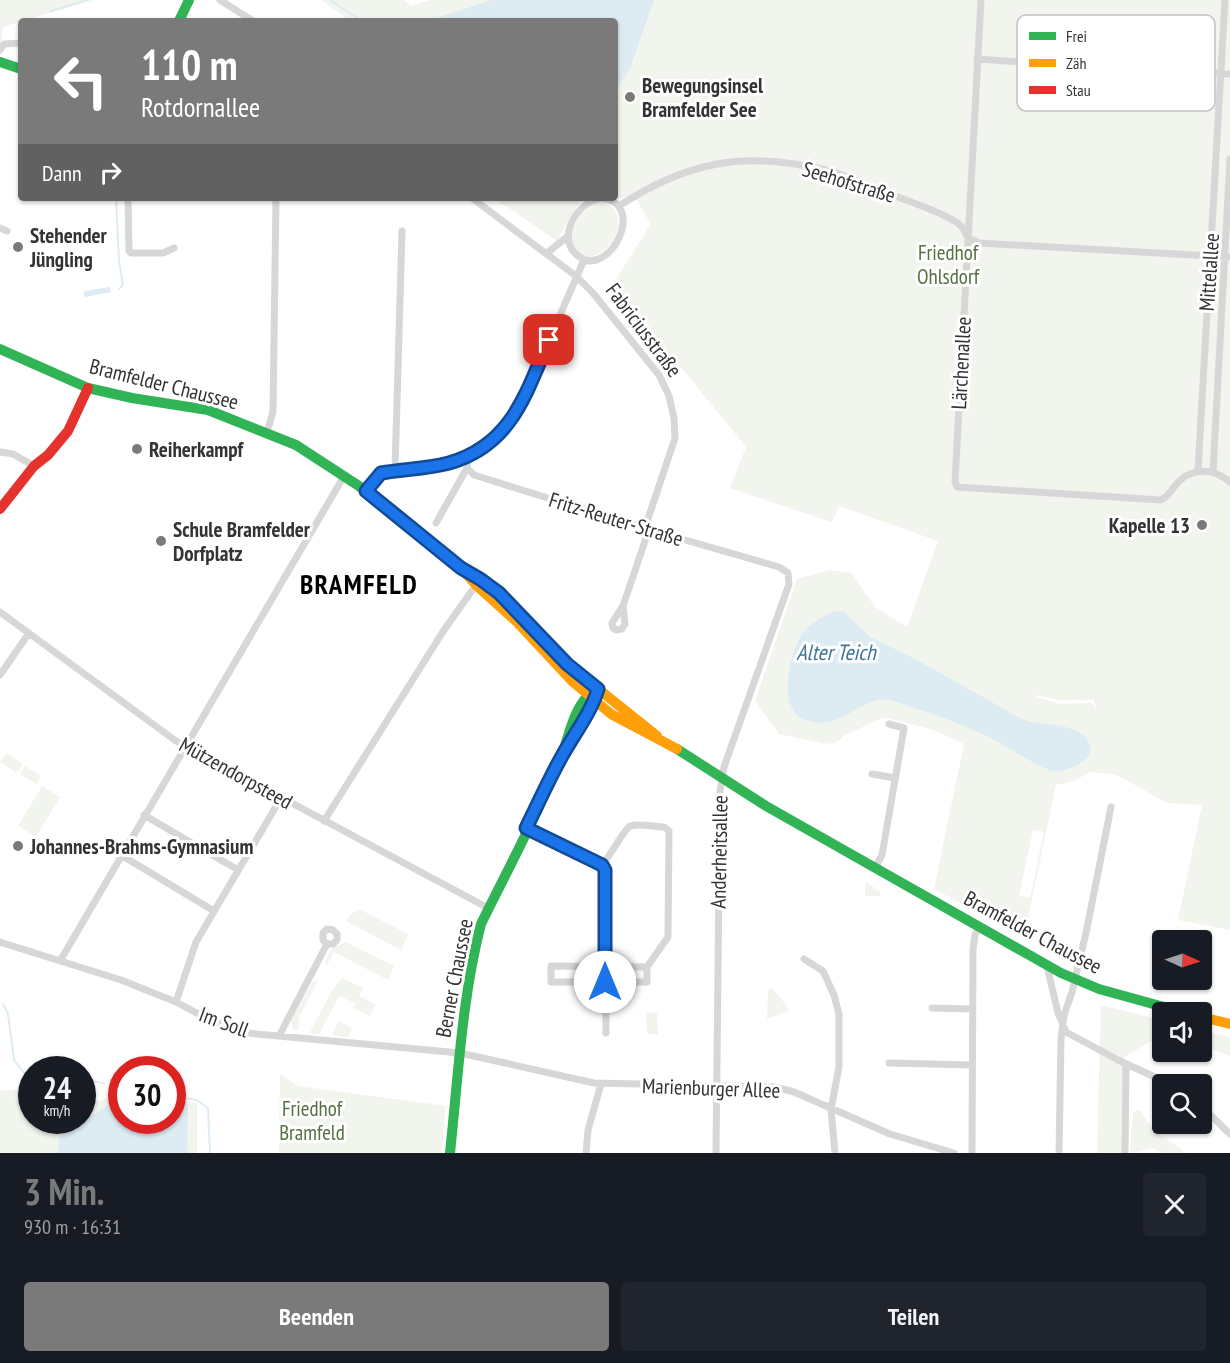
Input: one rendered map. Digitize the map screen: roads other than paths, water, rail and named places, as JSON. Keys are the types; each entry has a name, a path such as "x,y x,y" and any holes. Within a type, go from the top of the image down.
{"main road":[{"path":"180,18 189,0"},
{"path":"0,62 18,68"},
{"name":"Bramfelder Chaussee","path":"0,349 87,388 208,410 296,445 366,491 461,568 499,593 567,664 645,724 662,740"},
{"path":"0,509 34,466 57,446 68,431 87,388"},
{"name":"Bramfelder Chaussee","path":"461,568 591,698 626,723 662,740 875,868 1047,966 1075,980 1152,1004"},
{"path":"591,698 598,689"},
{"name":"Berner Chaussee","path":"450,1153 459,1053 475,947 488,908 562,755 568,735 591,698"},
{"path":"1212,1020 1230,1024"}],"street":[{"path":"220,0 249,18"},
{"name":"Lärchenallee","path":"981,0 955,482 957,487 1160,500 1166,498 1183,478 1198,470"},
{"name":"Mittelallee","path":"1198,470 1225,0"},
{"path":"0,50 4,44 18,43"},
{"path":"977,58 1017,61"},
{"path":"1215,73 1230,74"},
{"name":"Mittelallee","path":"1213,471 1227,257 1230,159"},
{"name":"Seehofstraße","path":"619,206 662,181 698,168 734,160 765,161 824,170 922,206 961,226 968,238"},
{"path":"128,201 129,251 131,253 163,254 174,248"},
{"path":"267,432 273,412 276,201"},
{"name":"Fabriciusstraße","path":"476,201 576,276 593,293 659,375 669,396 674,418 675,438 646,522 647,535 623,606"},
{"path":"592,201 575,218 569,228 570,248 584,260 598,260 611,250 623,227 619,206 611,201"},
{"path":"395,470 402,231"},
{"path":"546,254 568,236"},
{"path":"968,238 979,243 1227,257"},
{"path":"366,491 381,473 447,463 469,456 504,430 518,411 584,260"},
{"path":"0,452 13,454 34,466"},
{"path":"436,523 467,468 469,456"},
{"name":"Fritz-Reuter-Straße","path":"467,468 474,475 779,567"},
{"path":"1198,470 1213,471 1230,482"},
{"path":"60,961 344,476"},
{"name":"Anderheitsallee","path":"716,1153 720,791 722,778 789,584 788,573 779,567"},
{"path":"324,821 444,630 476,585"},
{"name":"Mützendorpsteed","path":"0,612 101,688 184,746 488,908"},
{"path":"0,675 29,633"},
{"path":"875,868 882,855 904,728 889,724"},
{"path":"872,774 895,778"},
{"path":"176,1002 196,942 282,798"},
{"path":"1059,1153 1062,1028 1075,980 1111,807"},
{"path":"144,815 238,870"},
{"path":"602,865 615,849 625,829 630,826 664,827 669,831 668,937 647,967 647,982 551,982 551,966 647,967"},
{"path":"526,828 602,865 605,870 606,1033"},
{"path":"121,855 214,911"},
{"path":"972,1153 973,950 975,934 979,927"},
{"name":"Im Soll","path":"0,942 121,980 176,1002 208,1019 247,1033 459,1053"},
{"path":"279,1036 327,944"},
{"path":"804,959 823,971 838,1008 839,1067 831,1109 835,1153"},
{"path":"1047,966 1062,1028 1069,1035 1152,1076"},
{"path":"932,1008 973,1009"},
{"name":"Marienburger Allee","path":"459,1053 601,1084 767,1086 784,1089 890,1134 954,1153"},
{"path":"889,1063 972,1065"},
{"path":"1125,1153 1126,1064"},
{"path":"586,1153 588,1130 601,1084"},
{"path":"1212,1117 1230,1134"}],"water":[{"path":"491,0 654,0 630,69 618,87 618,18 436,18"},
{"path":"110,287 111,292 86,297 84,295 84,291"},
{"name":"Alter Teich","path":"837,611 844,612 870,637 915,659 1022,719 1064,727 1083,735 1089,742 1091,753 1074,767 1052,771 976,731 890,700 879,700 868,704 837,720 813,722 800,717 793,710 789,701 788,676 794,651 803,633 810,626 823,616"},
{"path":"186,1104 188,1104 187,1153 58,1153 59,1137 64,1134 96,1134 96,1113 108,1105 108,1134 186,1134"}],"waterway":[{"path":"51,11 87,0"},
{"path":"330,0 357,18"},
{"path":"116,201 119,261 123,285 119,289"},
{"path":"3,1004 8,1014 14,1060 18,1065"},
{"path":"96,1082 104,1083"},
{"path":"186,1098 197,1100 208,1108 210,1153"}],"place":[{"name":"Bewegungsinsel Bramfelder See","path":"630,97"},
{"name":"Stehender Jüngling","path":"18,247"},
{"name":"Reiherkampf","path":"137,449"},
{"name":"Kapelle 13","path":"1202,525"},
{"name":"Schule Bramfelder Dorfplatz","path":"161,541"},
{"name":"Johannes-Brahms-Gymnasium","path":"18,846"}],"district":[{"name":"BRAMFELD","path":"359,584"}],"park label":[{"name":"Friedhof Ohlsdorf","path":"948,264"},
{"name":"Friedhof Bramfeld","path":"312,1120"}]}
